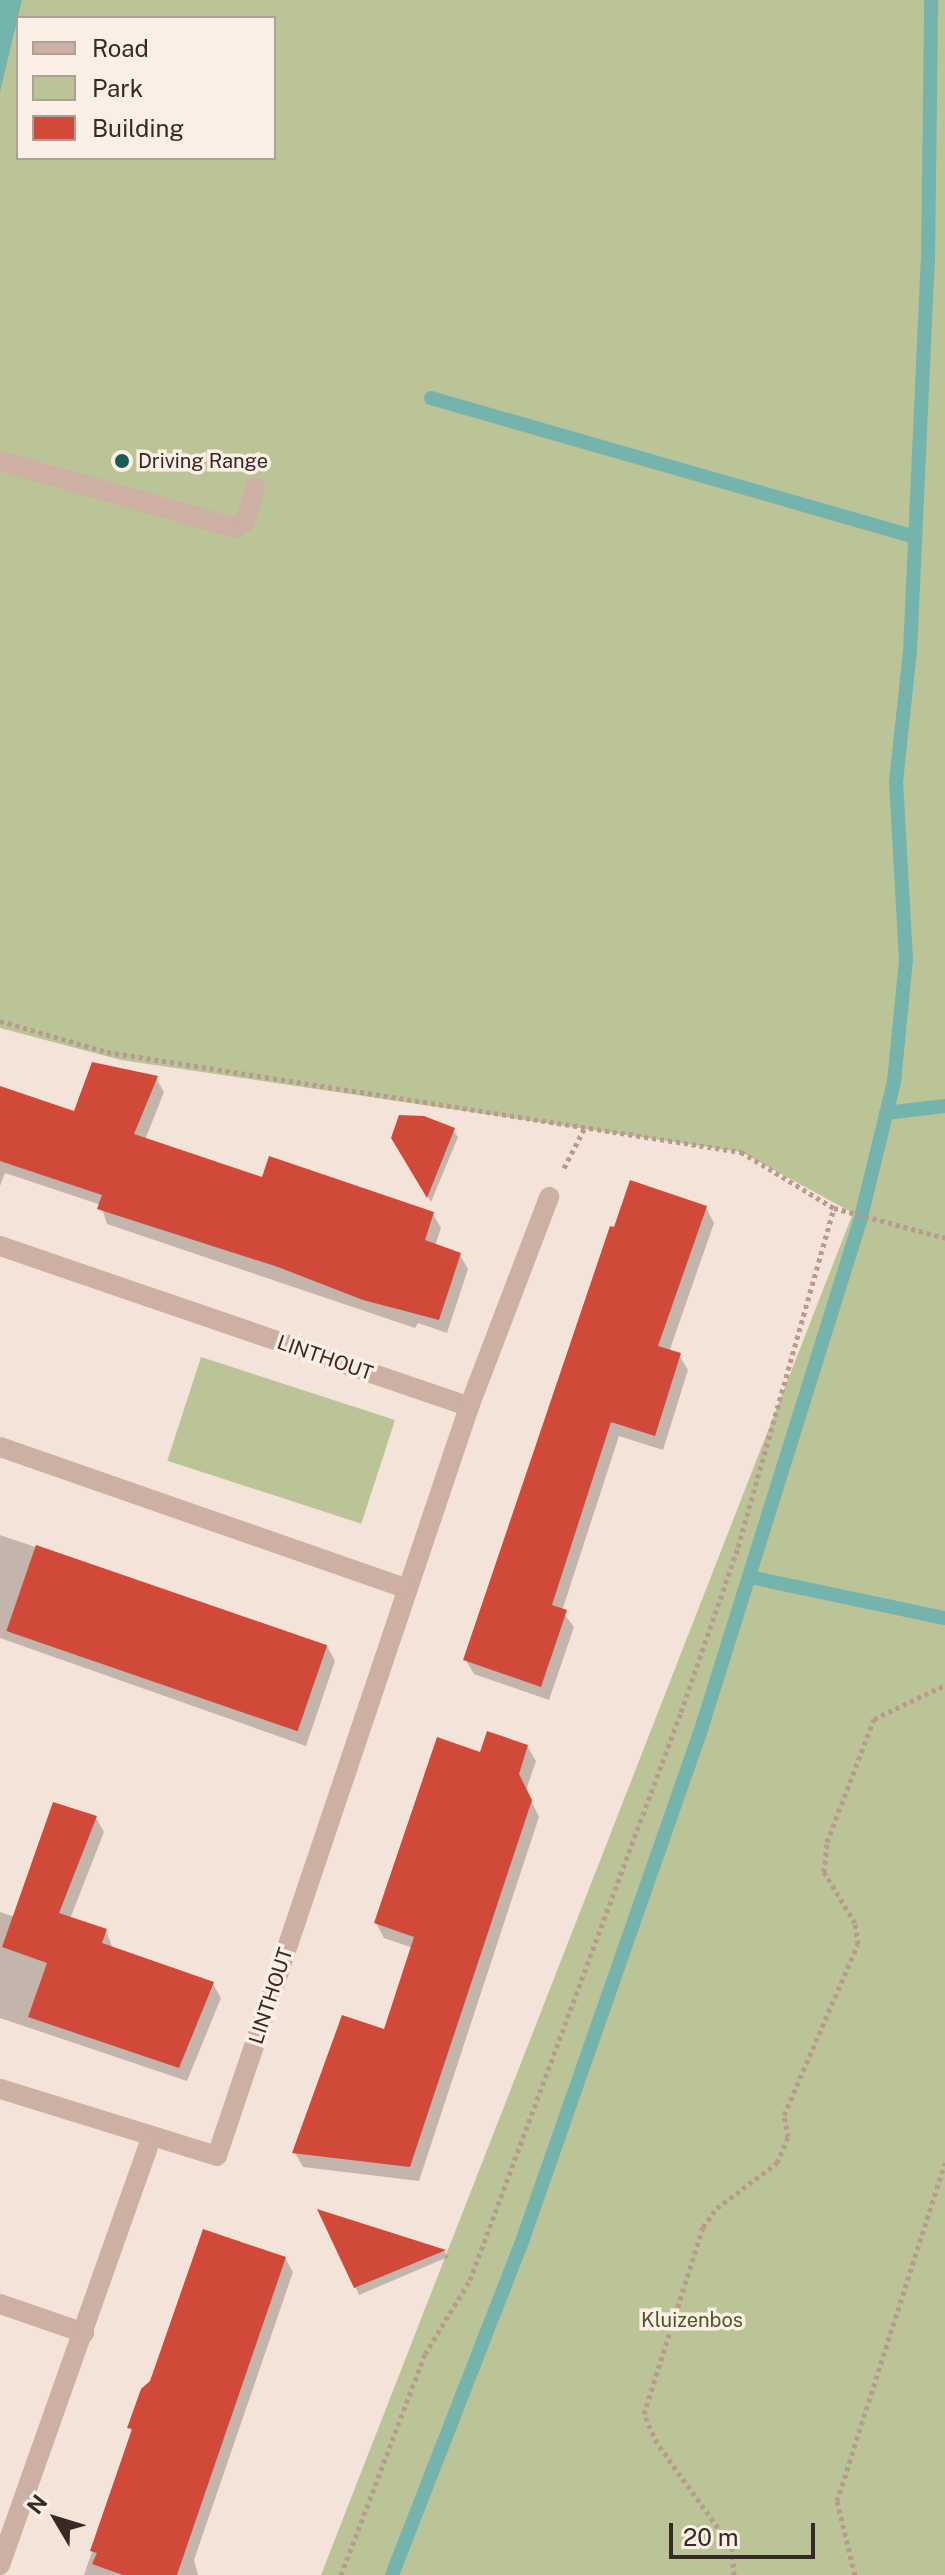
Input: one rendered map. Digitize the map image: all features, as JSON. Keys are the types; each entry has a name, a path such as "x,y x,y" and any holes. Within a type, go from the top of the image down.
{"street":[{"path":"0,461 235,528 245,522 255,487"},
{"path":"469,1407 549,1197"},
{"name":"LINTHOUT","path":"0,1246 469,1407 217,2156 151,2139 0,2089"},
{"path":"0,1447 406,1588"},
{"path":"0,2565 151,2139"},
{"path":"0,2304 84,2333"}],"path":[{"path":"0,1021 107,1052 741,1152 834,1208 945,1238"},
{"path":"341,2575 425,2354 470,2280 681,1712 738,1547 834,1208"},
{"path":"734,2575 732,2547 657,2443 644,2414 703,2227 717,2208 777,2163 788,2137 784,2115 858,1944 855,1923 824,1872 827,1842 874,1719 945,1685"},
{"path":"855,2575 837,2501 945,2163"}],"green space":[{"name":"Kluizenbos","path":"0,0 945,0 945,2575 321,2575 853,1213 741,1152 121,1060 0,1028"},
{"path":"201,1357 395,1420 361,1524 167,1461"}],"water":[{"path":"0,0 22,0 16,16 0,92"}],"building":[{"path":"92,1062 158,1076 134,1134 262,1177 269,1156 434,1212 425,1240 461,1253 439,1320 363,1300 278,1267 97,1209 102,1195 0,1161 0,1086 74,1111"},
{"path":"399,1115 424,1116 455,1128 427,1198 391,1138"},
{"path":"630,1180 707,1206 658,1346 681,1353 655,1436 611,1422 552,1605 567,1610 541,1687 463,1660 610,1226 614,1227"},
{"path":"36,1545 327,1645 298,1731 6,1631"},
{"path":"487,1731 528,1745 519,1774 532,1800 410,2167 292,2153 342,2015 384,2029 414,1937 374,1923 437,1737 480,1752"},
{"path":"53,1802 97,1816 59,1913 107,1929 102,1943 214,1982 179,2068 28,2017 47,1963 2,1947"},
{"path":"317,2209 446,2250 354,2288"},
{"path":"203,2229 286,2257 177,2575 123,2575 92,2564 97,2553 90,2551 132,2429 127,2428 141,2389 150,2381"}],"waterway":[{"path":"862,1213 894,1082 906,960 896,782 910,652 928,262 931,0"},
{"path":"431,398 912,536"},
{"path":"886,1113 945,1106"},
{"path":"392,2575 524,2236 700,1733 861,1218"},
{"path":"750,1577 945,1618"}],"place":[{"name":"Driving Range","path":"122,461"}]}
